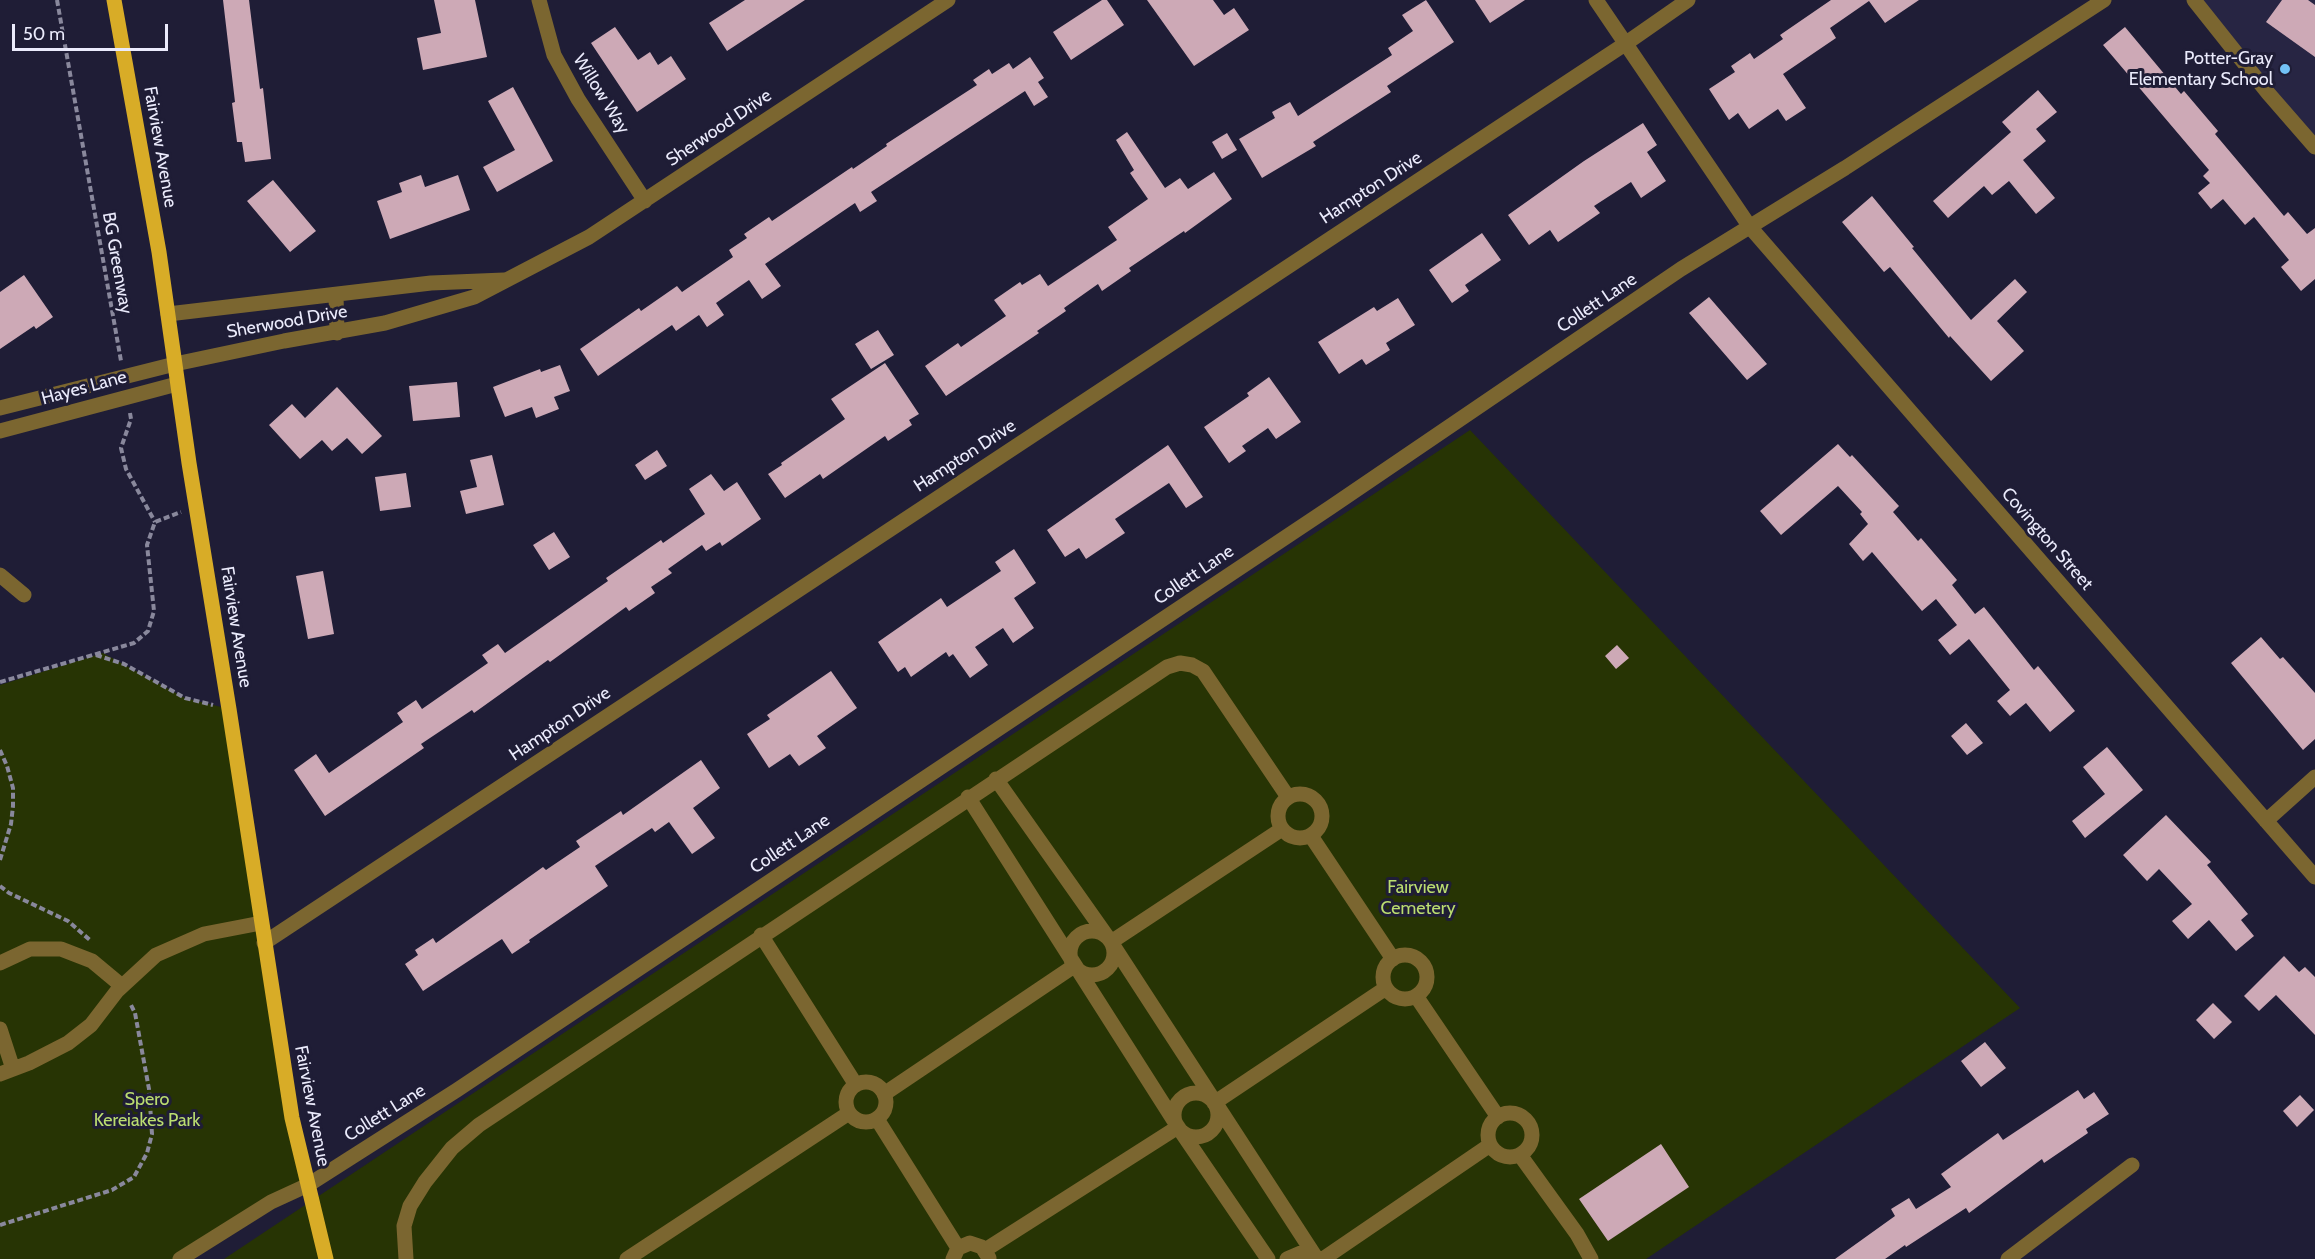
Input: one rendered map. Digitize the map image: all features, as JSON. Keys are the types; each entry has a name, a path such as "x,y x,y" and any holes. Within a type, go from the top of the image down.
{"main road":[{"name":"Fairview Avenue","path":"114,0 168,314 294,1130 326,1259"}],"street":[{"name":"Willow Way","path":"539,0 554,55 578,99 645,201"},
{"name":"Sherwood Drive","path":"175,364 284,341 385,324 474,297 568,249 645,201 948,0"},
{"name":"Covington Street","path":"1596,0 1750,227 2315,877"},
{"name":"Hampton Drive","path":"264,943 1625,44 1688,0"},
{"name":"Collett Lane","path":"180,1259 271,1202 308,1185 467,1084 1331,507 1681,269 2104,0"},
{"path":"2193,0 2308,131 2315,147"},
{"name":"Sherwood Drive","path":"168,314 422,283 507,280"},
{"path":"336,295 337,333"},
{"name":"Hayes Lane","path":"0,408 175,364"},
{"name":"Hayes Lane","path":"0,431 177,384"},
{"path":"0,575 24,596"},
{"path":"406,1259 403,1234 406,1215 425,1182 452,1148 479,1125 761,935 1167,667 1180,663 1192,665 1203,671 1288,797"},
{"path":"2266,821 2315,777"},
{"path":"996,780 1111,942 1317,1259"},
{"path":"1297,794 1306,795 1318,803 1322,811 1322,821 1311,836 1298,838 1282,829 1278,820 1278,812 1288,797 1297,794"},
{"path":"968,798 1178,1127 1268,1259"},
{"path":"1111,942 1282,829"},
{"path":"1311,836 1393,958"},
{"path":"0,1029 6,1071 69,1042 91,1025 122,986 156,955 204,934 261,923"},
{"path":"1097,932 1111,942 1113,957 1106,970 1091,975 1081,973 1074,966 1070,949 1080,934 1097,932"},
{"path":"761,935 856,1085"},
{"path":"0,963 30,949 61,949 92,961 122,986"},
{"path":"1409,956 1418,960 1425,968 1426,984 1416,996 1399,999 1386,988 1383,981 1384,970 1393,958 1409,956"},
{"path":"884,1094 1074,966"},
{"path":"1214,1103 1386,988"},
{"path":"1416,996 1498,1117"},
{"path":"872,1083 884,1094 885,1110 877,1119 862,1122 849,1113 846,1100 849,1091 856,1085 872,1083"},
{"path":"1193,1093 1199,1093 1214,1103 1218,1118 1210,1131 1196,1137 1185,1134 1178,1127 1175,1121 1175,1109 1182,1099 1193,1093"},
{"path":"627,1259 849,1113"},
{"path":"1506,1113 1515,1113 1524,1117 1530,1124 1533,1132 1532,1142 1520,1155 1506,1157 1497,1153 1490,1145 1489,1127 1498,1117 1506,1113"},
{"path":"877,1119 956,1254 970,1243 978,1245 987,1254 1178,1127"},
{"path":"1323,1259 1490,1145"},
{"path":"1520,1155 1577,1234 1591,1259"},
{"path":"2008,1259 2132,1165"},
{"path":"1287,1259 1301,1253 1317,1259"}],"path":[{"name":"BG Greenway","path":"57,0 124,377"},
{"path":"0,682 134,643 148,631 154,611 147,545 155,522 126,469 121,448 131,419 127,397"},
{"path":"155,522 196,507"},
{"path":"95,655 124,664 185,698 229,709"},
{"path":"0,750 13,788 11,824 0,860"},
{"path":"0,886 9,893 68,921 92,941"},
{"path":"0,1225 112,1190 134,1177 147,1153 152,1134 148,1089 135,1013 122,986"}],"shaded area":[{"name":"Potter-Gray Elementary School","path":"2196,0 2315,0 2315,137"}],"green space":[{"name":"Fairview Cemetery","path":"1470,430 2020,1008 1646,1259 224,1259"},
{"name":"Spero Kereiakes Park","path":"103,653 185,698 229,709 308,1185 189,1259 0,1259 0,685"}],"building":[{"path":"223,0 249,0 260,89 263,88 271,159 245,162 242,142 237,142 232,103 235,102"},
{"path":"434,0 475,0 487,57 423,70 417,38 441,33"},
{"path":"745,0 805,0 727,51 709,23"},
{"path":"1102,0 1107,0 1124,25 1071,60 1053,32"},
{"path":"1147,0 1213,0 1224,15 1234,8 1249,30 1194,66"},
{"path":"1426,0 1454,42 1387,86 1391,92 1313,142 1316,146 1262,178 1239,139 1275,118 1272,112 1290,102 1298,116 1392,55 1388,48 1413,31 1402,15"},
{"path":"1475,0 1525,0 1490,23"},
{"path":"1831,0 1919,0 1885,23 1869,1 1830,28 1836,38 1783,74 1806,108 1786,121 1778,109 1749,129 1738,113 1729,120 1709,89 1735,72 1731,66 1750,53 1754,59 1783,39 1780,35"},
{"path":"2282,0 2308,0 2315,5 2315,57 2266,22"},
{"path":"615,27 638,60 650,52 658,65 671,56 686,79 637,112 591,43"},
{"path":"2125,27 2181,94 2184,91 2218,131 2215,134 2284,216 2288,212 2307,234 2315,228 2315,279 2301,291 2281,267 2289,260 2254,217 2245,225 2223,199 2211,209 2198,193 2210,183 2203,176 2209,170 2103,45"},
{"path":"1030,57 1044,78 1038,82 1048,97 1034,106 1025,91 871,192 877,201 860,212 855,203 765,264 781,286 762,299 749,280 716,303 724,315 707,327 699,315 676,331 672,325 598,376 580,349 639,308 641,311 677,286 682,292 733,257 729,250 747,238 744,234 769,217 772,221 852,167 853,169 887,146 886,144 977,85 973,80 989,69 992,74 1009,63 1013,69"},
{"path":"513,87 553,161 497,192 483,167 515,150 488,101"},
{"path":"2038,90 2057,112 2036,129 2046,141 2023,160 2055,198 2036,214 2009,181 1992,195 1984,186 1948,218 1933,201 2011,132 2002,122"},
{"path":"1643,123 1657,145 1647,152 1666,181 1641,198 1631,182 1594,206 1600,213 1558,242 1550,230 1529,245 1508,215 1584,161"},
{"path":"1127,132 1165,188 1180,178 1188,189 1214,172 1232,199 1185,233 1184,231 1129,268 1131,271 1102,291 1098,284 1064,308 1066,311 1037,331 1039,333 946,396 925,366 958,343 961,347 1006,316 994,300 1020,282 1022,285 1040,274 1048,286 1117,240 1108,227 1148,199 1130,173 1134,170 1116,140"},
{"path":"1227,133 1237,150 1222,159 1212,142"},
{"path":"421,175 425,187 458,175 470,210 390,239 377,201 402,192 399,183"},
{"path":"273,180 316,231 290,252 247,201"},
{"path":"1872,196 1971,320 2015,279 2027,292 1997,321 2024,351 1991,381 1950,336 1949,338 1890,267 1884,272 1842,222"},
{"path":"1482,233 1501,260 1465,285 1469,291 1452,303 1429,270"},
{"path":"24,275 53,317 36,329 34,326 0,349 0,292"},
{"path":"1709,297 1767,364 1747,380 1689,313"},
{"path":"1398,298 1415,325 1386,343 1390,350 1366,365 1362,359 1339,374 1318,342 1374,307 1377,311"},
{"path":"878,330 894,355 871,369 855,344"},
{"path":"885,363 919,414 909,420 912,425 888,441 885,436 823,479 820,474 785,498 768,474 845,419 831,399"},
{"path":"560,365 570,391 554,397 559,409 536,418 532,407 505,417 493,387 540,369 541,372"},
{"path":"1269,377 1301,422 1276,439 1268,428 1242,446 1246,451 1229,463 1204,427 1249,396 1247,393"},
{"path":"457,382 460,417 413,421 409,386"},
{"path":"337,387 382,436 362,454 347,438 332,451 322,440 300,459 269,425 292,404 305,418"},
{"path":"1838,444 1850,457 1852,455 1899,506 1893,512 1918,541 1921,538 1957,580 1952,585 1975,614 1984,607 2034,670 2038,666 2075,711 2050,732 2026,703 2010,716 1997,701 2010,690 1969,639 1950,655 1938,640 1957,625 1936,599 1922,611 1872,552 1863,561 1849,544 1868,524 1860,514 1862,512 1838,486 1781,535 1760,511"},
{"path":"1168,445 1203,497 1186,508 1169,483 1115,519 1125,533 1086,559 1079,548 1065,557 1047,530"},
{"path":"657,450 667,466 645,480 635,465"},
{"path":"492,455 504,505 466,514 460,491 477,487 470,460"},
{"path":"406,473 411,507 380,511 375,477"},
{"path":"711,474 724,491 737,482 761,519 722,546 720,542 706,551 702,545 668,569 672,573 651,587 655,593 629,611 626,607 474,713 472,710 421,744 424,748 325,816 294,770 316,754 329,773 403,722 397,713 416,700 422,709 488,663 482,655 498,644 505,653 608,581 606,578 661,540 663,543 705,514 689,489"},
{"path":"554,532 570,557 549,570 533,545"},
{"path":"1014,549 1036,583 1014,598 1034,628 1013,643 1003,628 975,647 988,665 970,678 953,654 949,657 946,652 911,677 905,667 898,672 878,642 941,598 947,607 1001,571 995,562"},
{"path":"323,571 334,634 308,639 296,576"},
{"path":"2261,637 2280,659 2283,657 2315,693 2315,739 2303,750 2231,663"},
{"path":"1617,645 1629,658 1616,669 1605,656"},
{"path":"831,671 857,708 817,736 826,748 799,766 790,754 769,768 747,734 770,719 767,715"},
{"path":"1966,723 1983,743 1967,755 1951,736"},
{"path":"2107,747 2143,790 2085,838 2072,821 2105,794 2083,767"},
{"path":"701,760 720,788 693,808 715,838 692,854 669,822 655,832 652,828 595,866 608,886 529,940 530,942 512,954 502,939 423,991 405,964 418,955 415,950 433,938 436,943 543,867 546,870 580,847 576,841 621,811 623,815"},
{"path":"2166,815 2211,862 2207,865 2248,914 2241,920 2254,936 2236,951 2209,920 2188,939 2172,921 2192,904 2159,869 2147,881 2123,855"},
{"path":"2284,956 2299,972 2305,967 2315,977 2315,1035 2276,995 2259,1011 2244,996"},
{"path":"2213,1003 2232,1022 2214,1039 2196,1020"},
{"path":"1985,1042 2006,1068 1981,1087 1961,1061"},
{"path":"2078,1090 2084,1099 2094,1092 2109,1114 2086,1129 2088,1133 2044,1163 2042,1159 1969,1213 1966,1208 1885,1259 1835,1259 1895,1216 1891,1209 1909,1198 1916,1209 1951,1187 1941,1174 1998,1133 2003,1140"},
{"path":"2300,1095 2314,1110 2297,1127 2283,1111"},
{"path":"1661,1144 1689,1187 1608,1241 1579,1199"}],"place":[{"name":"Potter-Gray Elementary School","path":"2285,69"}]}
